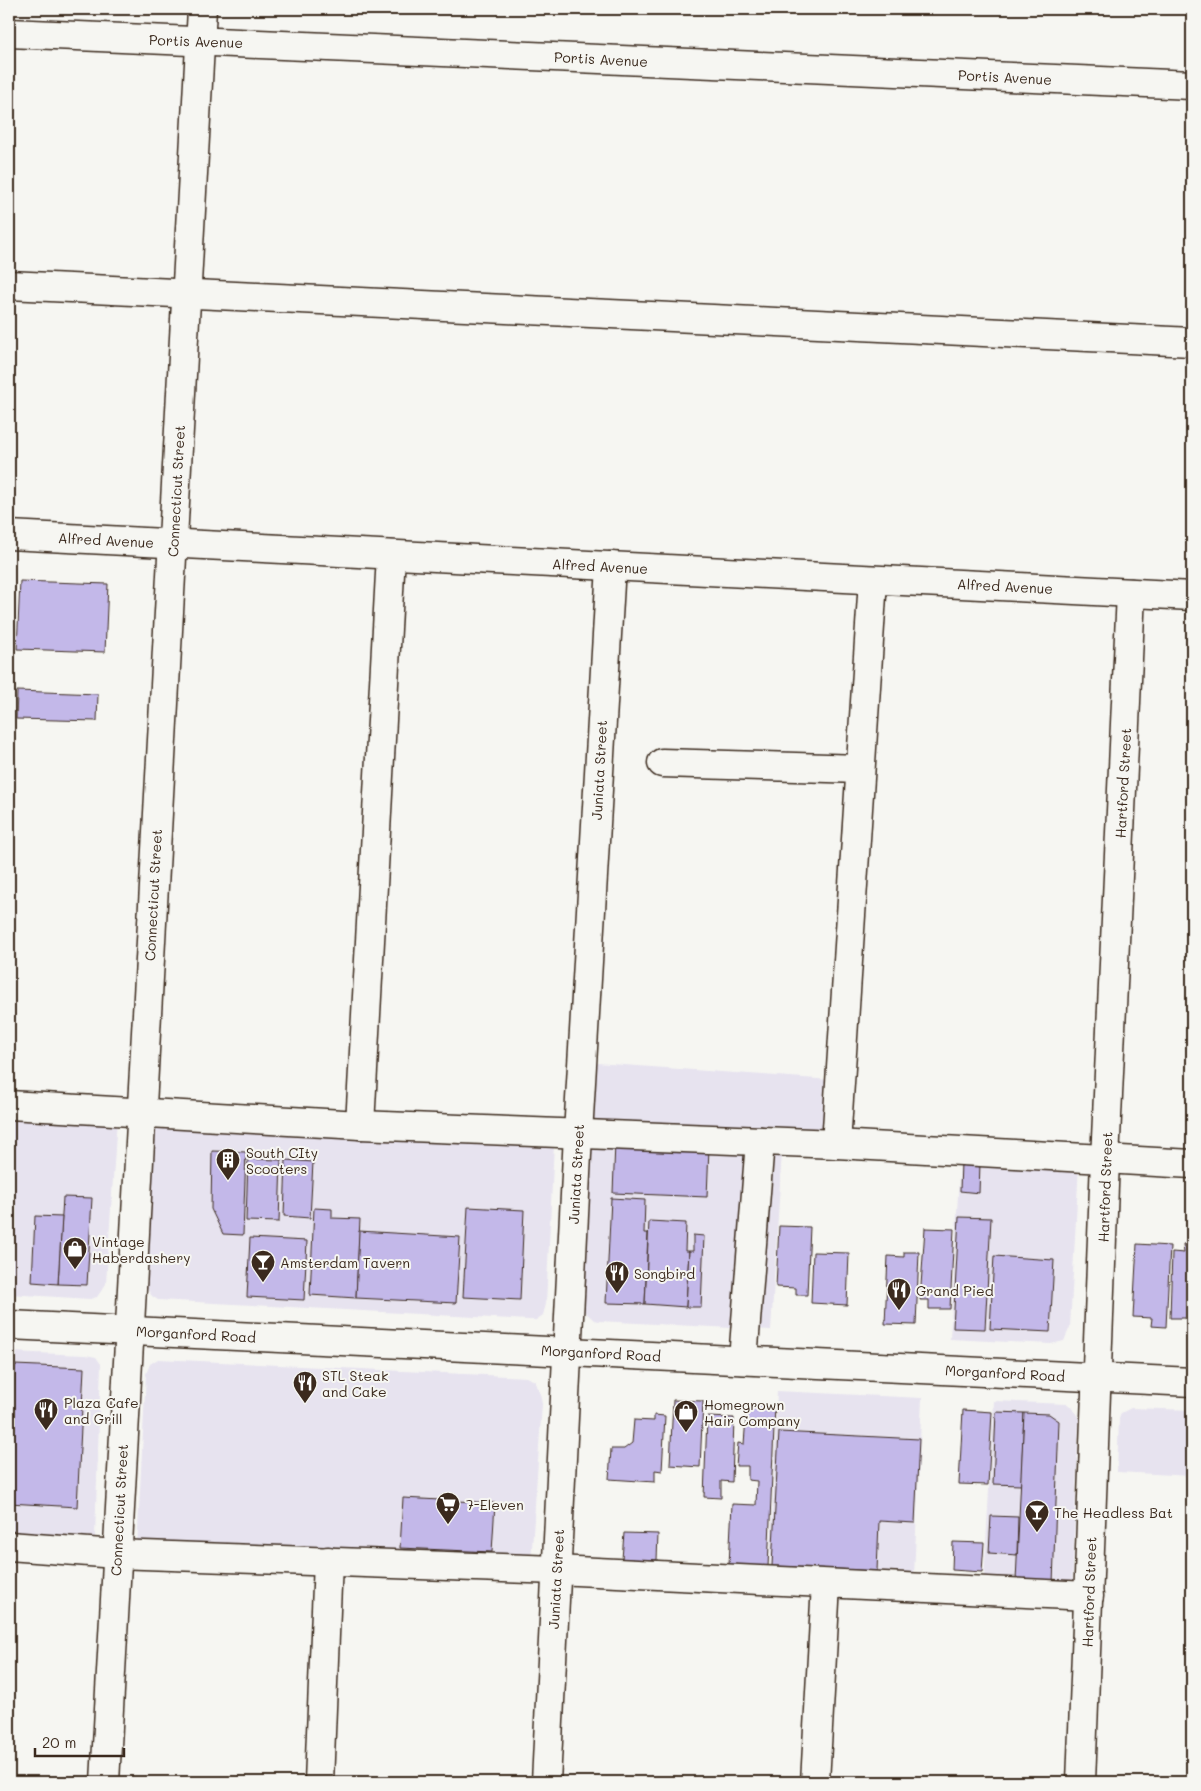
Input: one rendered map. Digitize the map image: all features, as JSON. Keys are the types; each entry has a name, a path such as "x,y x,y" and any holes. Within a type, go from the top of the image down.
{"street":[{"name":"Connecticut Street","path":"105,1782 202,9"},
{"name":"Portis Avenue","path":"9,33 1192,85"},
{"path":"9,285 187,292 1192,342"},
{"name":"Alfred Avenue","path":"9,535 1192,596"},
{"path":"360,1125 390,555"},
{"name":"Juniata Street","path":"546,1782 578,1134 611,566"},
{"path":"836,1144 873,580"},
{"name":"Hartford Street","path":"1081,1782 1105,1160 1131,593"},
{"path":"662,763 860,769"},
{"path":"9,1104 360,1125 836,1144 1192,1164"},
{"path":"743,1360 760,1141"},
{"name":"Morganford Road","path":"9,1325 1192,1382"},
{"path":"9,1546 116,1554 556,1570 1089,1596"},
{"path":"319,1782 328,1561"},
{"path":"816,1782 826,1584"}],"shaded area":[{"path":"596,1063 831,1080 830,1153 782,1151 771,1330 599,1321 594,1320 585,1312 583,1308"},
{"path":"9,1115 117,1119 106,1284 97,1297 90,1299 9,1294"},
{"path":"154,1119 554,1144 546,1304 543,1315 536,1320 529,1320 158,1300 147,1289"},
{"path":"960,1158 1079,1165 1070,1327 1064,1341 1051,1344 950,1339"},
{"path":"9,1352 86,1355 96,1357 101,1364 95,1537 9,1534"},
{"path":"158,1359 526,1377 535,1381 542,1404 531,1562 137,1548 146,1374 150,1364"},
{"path":"777,1391 922,1398 914,1576 770,1570"},
{"path":"994,1401 1067,1404 1072,1407 1079,1419 1072,1585 984,1580"},
{"path":"1131,1408 1192,1410 1192,1476 1117,1472 1119,1419 1121,1413"}],"building":[{"path":"20,581 108,584 105,652 17,649"},
{"path":"17,691 98,694 97,721 16,719"},
{"path":"615,1143 709,1147 707,1197 613,1193"},
{"name":"South CIty Scooters","path":"212,1151 246,1152 243,1235 223,1234 211,1209"},
{"path":"248,1159 281,1160 279,1222 246,1221"},
{"path":"286,1160 313,1162 310,1218 284,1216"},
{"path":"961,1162 980,1163 979,1193 960,1191"},
{"path":"63,1197 92,1198 87,1285 58,1284"},
{"path":"611,1198 645,1200 644,1233 648,1233 645,1304 606,1303"},
{"path":"468,1207 524,1210 520,1300 463,1297"},
{"path":"314,1208 332,1209 332,1218 360,1219 356,1298 310,1295"},
{"path":"35,1216 62,1217 58,1284 32,1282"},
{"path":"959,1217 991,1218 985,1329 953,1328"},
{"path":"649,1221 686,1223 685,1251 689,1251 686,1307 645,1304"},
{"path":"779,1226 810,1227 807,1295 796,1295 796,1288 776,1287"},
{"path":"925,1228 954,1229 950,1309 929,1309 929,1300 920,1300"},
{"path":"359,1231 460,1237 456,1303 356,1298"},
{"path":"693,1235 704,1236 701,1307 686,1307 689,1251 693,1251"},
{"path":"250,1238 307,1241 304,1300 247,1297"},
{"path":"1137,1244 1170,1246 1166,1327 1151,1326 1152,1318 1133,1317"},
{"path":"1183,1244 1192,1244 1192,1318 1170,1318 1172,1252 1184,1253"},
{"path":"813,1252 849,1253 847,1305 811,1303"},
{"path":"904,1252 919,1252 916,1325 885,1324 888,1256 904,1257"},
{"path":"994,1256 1054,1260 1050,1332 990,1329"},
{"name":"Plaza Cafe and Grill","path":"15,1365 84,1368 77,1507 9,1503"},
{"name":"Homegrown Hair Company","path":"673,1400 703,1401 700,1467 670,1465"},
{"path":"747,1404 775,1405 768,1567 729,1565 732,1504 756,1505 757,1481 748,1480 748,1466 736,1466 738,1443 744,1444"},
{"path":"963,1410 992,1412 988,1485 959,1484"},
{"path":"996,1412 1024,1413 1021,1485 993,1484"},
{"name":"The Headless Bat","path":"1024,1413 1049,1414 1059,1421 1053,1583 1016,1581"},
{"path":"654,1415 665,1416 662,1471 655,1470 655,1482 609,1479 611,1449 624,1449 632,1443 634,1420 654,1421"},
{"path":"707,1417 734,1418 732,1482 721,1481 721,1498 704,1497"},
{"path":"779,1432 919,1439 915,1523 879,1521 877,1571 772,1566"},
{"name":"7-Eleven","path":"403,1498 495,1503 492,1552 400,1548"},
{"path":"991,1516 1018,1517 1017,1555 989,1553"},
{"path":"624,1533 658,1534 657,1560 622,1559"},
{"path":"953,1542 984,1543 982,1572 952,1570"}],"place":[{"name":"South CIty Scooters","path":"228,1181"},
{"name":"Vintage Haberdashery","path":"75,1270"},
{"name":"Amsterdam Tavern","path":"263,1283"},
{"name":"Songbird","path":"617,1294"},
{"name":"Grand Pied","path":"899,1311"},
{"name":"STL Steak and Cake","path":"305,1404"},
{"name":"Plaza Cafe and Grill","path":"46,1431"},
{"name":"Homegrown Hair Company","path":"686,1433"},
{"name":"7-Eleven","path":"448,1525"},
{"name":"The Headless Bat","path":"1037,1533"}]}
